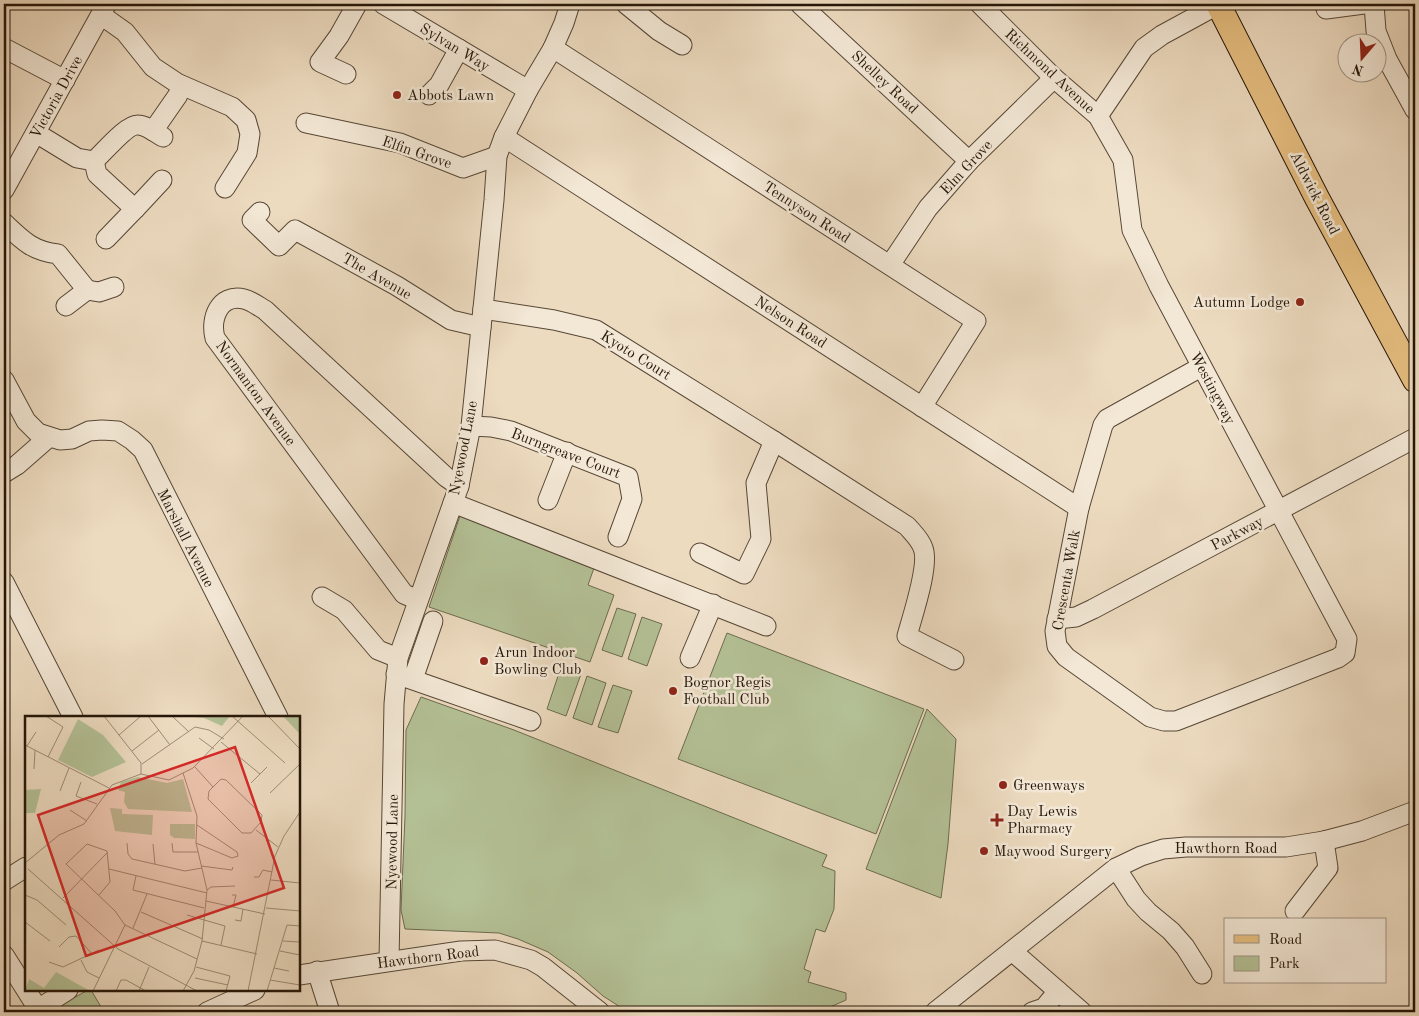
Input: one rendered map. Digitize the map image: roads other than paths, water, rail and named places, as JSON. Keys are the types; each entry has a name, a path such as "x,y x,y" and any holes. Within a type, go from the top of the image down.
{"main road":[{"name":"Aldwick Road","path":"1219,4 1317,198 1415,380"}],"street":[{"path":"346,74 320,62 339,36 357,4"},
{"name":"Sylvan Way","path":"383,4 528,90"},
{"name":"Nyewood Lane","path":"389,962 402,670 418,600 456,494 470,426 497,156 504,136 553,48 564,24 570,4"},
{"path":"626,4 659,31 682,45"},
{"name":"Shelley Road","path":"800,4 970,161"},
{"name":"Richmond Avenue","path":"980,4 1054,78 1098,116"},
{"path":"1098,116 1144,48 1162,35 1219,4"},
{"path":"1326,9 1364,4"},
{"path":"1374,4 1376,31 1387,59 1415,110"},
{"path":"104,9 153,67 177,83 232,107 246,120 250,134 246,153 225,188"},
{"name":"Victoria Drive","path":"4,190 104,9"},
{"path":"4,48 65,80"},
{"name":"Tennyson Road","path":"553,48 976,321 922,406"},
{"path":"429,95 439,85 460,49"},
{"name":"Elm Grove","path":"890,265 928,208 970,161 1054,78"},
{"path":"81,163 134,125 141,124 158,134 178,95"},
{"name":"Westingway","path":"1098,116 1123,160 1132,230 1158,286 1347,639 1345,653"},
{"name":"Elfin Grove","path":"306,123 400,143 463,168 497,156"},
{"path":"36,133 97,174 135,209"},
{"name":"Nelson Road","path":"504,136 1079,508"},
{"path":"106,239 162,180"},
{"name":"The Avenue","path":"260,212 252,220 279,246 295,230 398,286 451,320 482,318"},
{"path":"4,223 29,246 58,254 87,290 99,292 114,287"},
{"path":"66,306 87,290"},
{"name":"Normanton Avenue","path":"418,600 404,594 216,338 213,328 215,316 220,305 242,298 253,302 265,310 446,477 456,494"},
{"name":"Kyoto Court","path":"482,318 554,320 596,330 907,526 917,536 924,549 924,566 907,636 954,660"},
{"name":"Crescenta Walk","path":"1201,367 1108,419 1101,432 1079,508 1057,619 1055,632 1057,646 1066,657 1150,717 1164,721 1176,721 1338,658 1345,653"},
{"name":"Marshall Avenue","path":"4,380 26,422 38,433 60,440 72,439 88,431 118,431 143,450 277,716"},
{"name":"Burngreave Court","path":"470,426 511,430 628,476 632,499 618,537"},
{"path":"4,473 17,465 49,437"},
{"name":"Parkway","path":"1057,619 1076,617 1084,613 1415,438"},
{"path":"700,553 744,574 761,539 756,483 774,441"},
{"path":"548,500 567,452"},
{"path":"456,494 766,626"},
{"path":"4,582 72,716"},
{"path":"322,597 344,610 378,650 402,670 531,721"},
{"path":"690,658 713,604"},
{"path":"402,670 433,621"},
{"name":"Hawthorn Road","path":"935,1012 1116,868 1141,856 1163,849 1186,847 1286,847 1324,841 1362,831 1415,811"},
{"path":"1295,911 1328,868 1324,841"},
{"path":"4,881 25,868"},
{"path":"1116,868 1136,899 1185,947 1202,974"},
{"name":"Hawthorn Road","path":"304,970 389,962 461,951 495,950 531,960 600,1012"},
{"path":"1012,951 1082,1012"},
{"path":"4,955 25,988"},
{"path":"304,970 330,1012"},
{"path":"27,991 39,1010 67,991"},
{"path":"208,1012 253,991"},
{"path":"1032,1012 1044,1008 1058,991"}],"place":[{"name":"Abbots Lawn","path":"397,95"},
{"name":"Autumn Lodge","path":"1300,302"},
{"name":"Arun Indoor Bowling Club","path":"484,661"},
{"name":"Bognor Regis Football Club","path":"673,691"},
{"name":"Greenways","path":"1003,785"},
{"name":"Day Lewis Pharmacy","path":"997,820"},
{"name":"Maywood Surgery","path":"984,851"}]}
